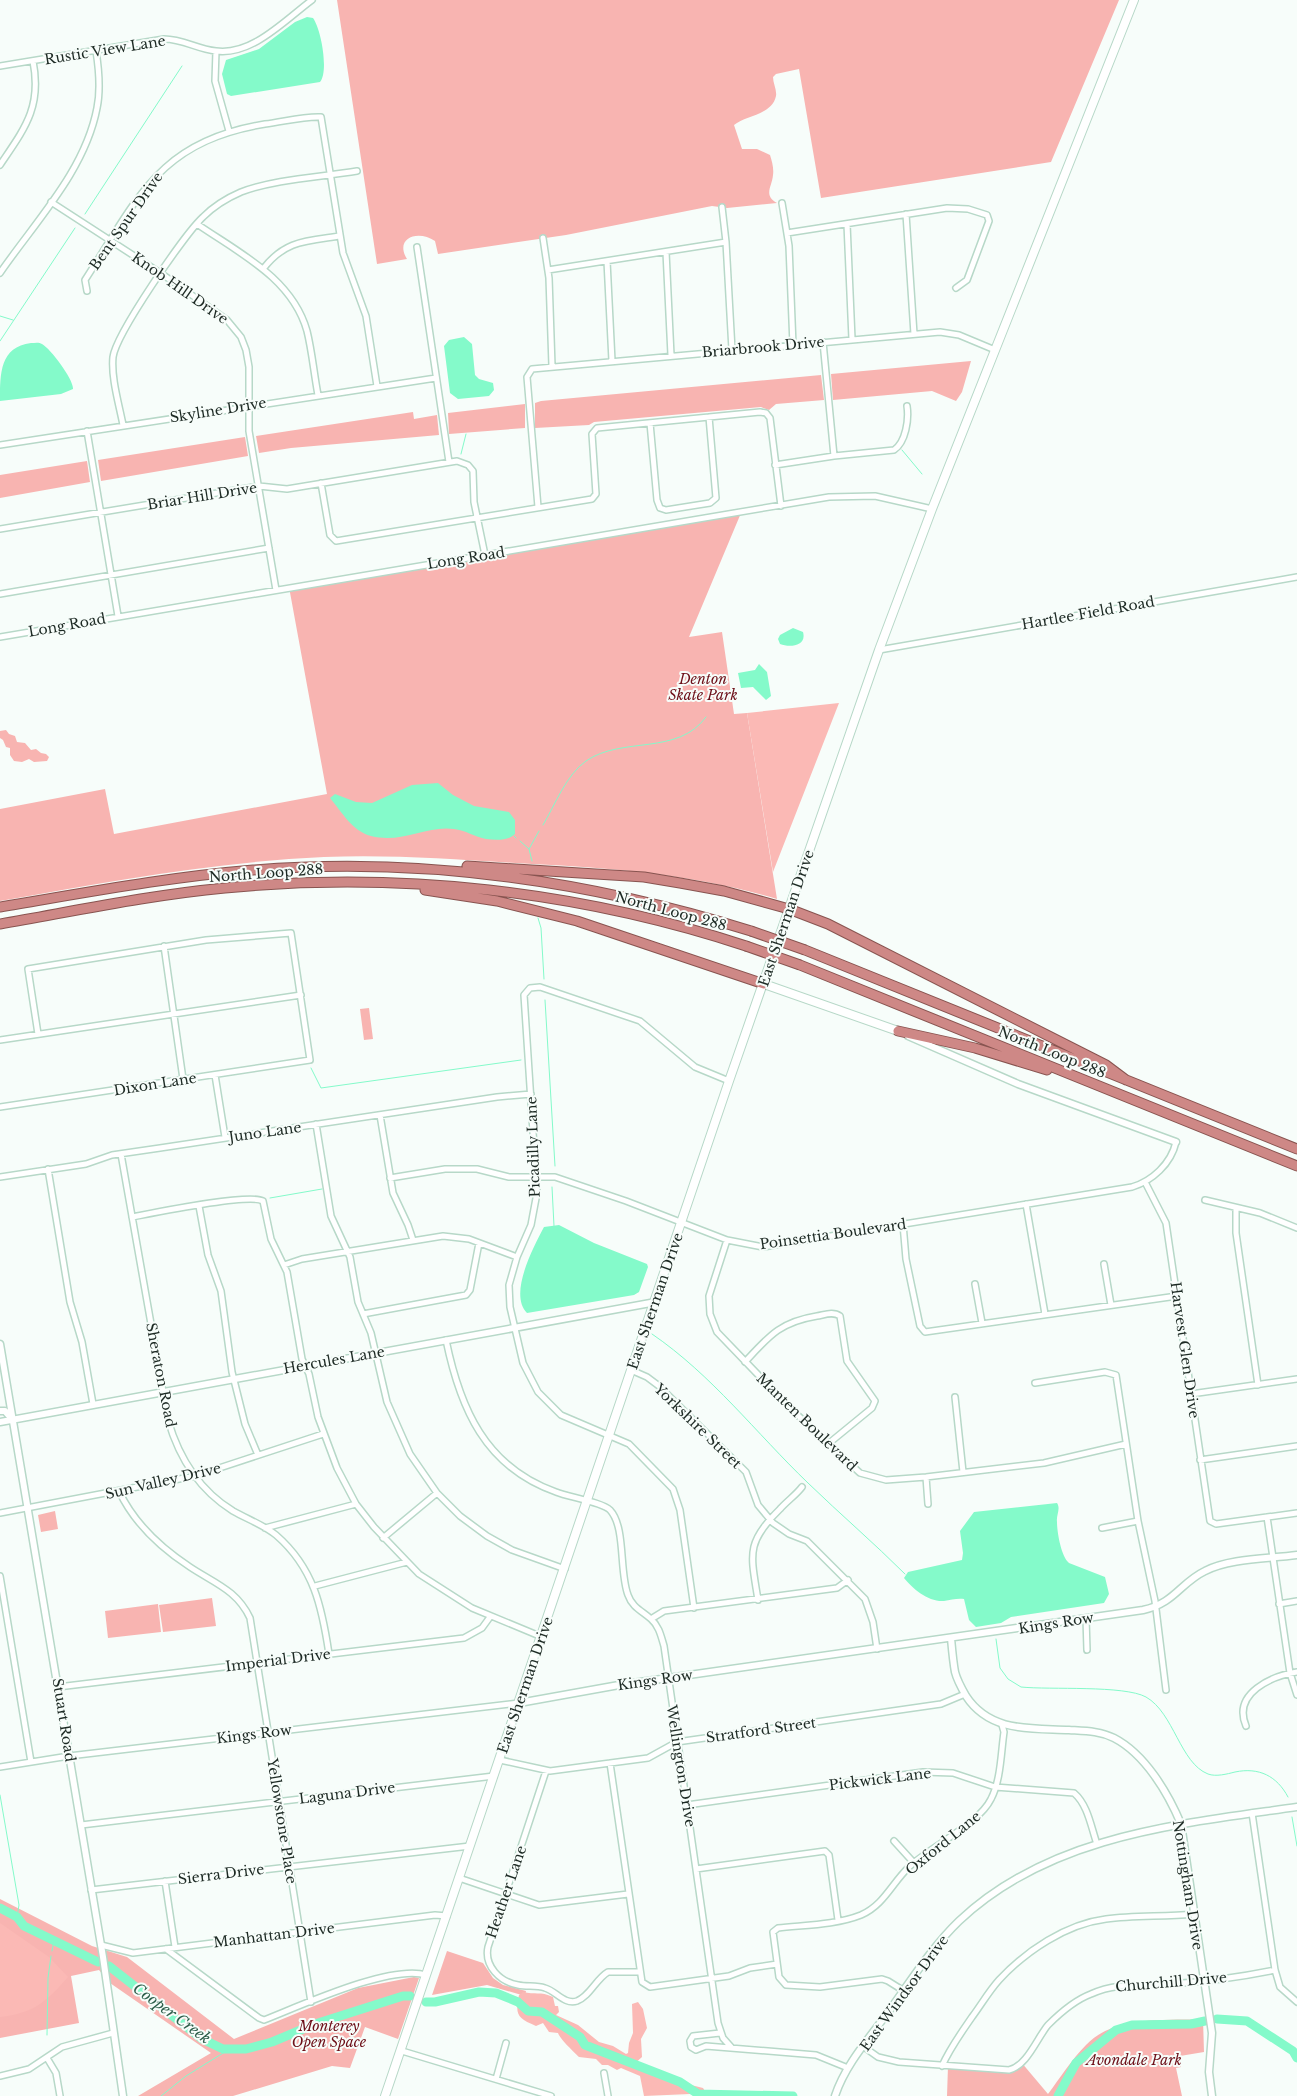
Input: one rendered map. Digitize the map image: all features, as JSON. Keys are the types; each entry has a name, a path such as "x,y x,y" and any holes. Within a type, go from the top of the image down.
{"highway":[{"name":"North Loop 288","path":"0,907 152,881 244,870 326,866 420,868 500,875 590,889 666,906 751,931 805,950 1297,1149"},
{"path":"420,868 473,866 644,877 724,891 789,909 828,924 1106,1065 1126,1080"},
{"path":"365,882 467,895 540,911 622,935 764,984"},
{"name":"North Loop 288","path":"0,924 161,896 224,888 293,883 365,882 461,887 581,903 660,920 746,946 800,965 1297,1166"},
{"path":"898,1031 975,1048 1103,1088"}],"main road":[{"name":"East Sherman Drive","path":"385,2096 402,2051 729,1082 878,650 1134,0"},
{"path":"764,984 898,1031"}],"street":[{"name":"Rustic View Lane","path":"0,66 164,39 182,40 216,52 237,50 251,44 312,0"},
{"path":"0,272 51,202 80,157 92,130 99,90 96,51"},
{"path":"216,52 215,81 229,131"},
{"path":"0,165 25,128 32,112 36,86 33,61"},
{"name":"Bent Spur Drive","path":"86,291 85,280 146,187 160,171 189,149 229,131 321,118 332,176"},
{"path":"123,425 114,371 115,348 124,329 197,224 217,205 240,192 357,171"},
{"path":"332,176 345,262 366,316 377,386"},
{"name":"Knob Hill Drive","path":"51,202 162,274 227,320 241,337 248,358 249,431 276,590"},
{"path":"782,202 787,233 793,345"},
{"path":"722,207 726,242 732,350"},
{"path":"787,233 906,214 961,208 975,210 988,217 990,221 967,280 956,288"},
{"path":"906,214 914,334"},
{"path":"197,224 275,278 292,299 302,317 306,330 318,395"},
{"path":"847,224 852,339"},
{"path":"263,269 280,251 291,244 340,236"},
{"path":"543,238 548,270 552,366"},
{"path":"548,270 726,242"},
{"path":"417,247 449,462"},
{"path":"666,252 671,356"},
{"path":"607,261 612,361"},
{"name":"Briarbrook Drive","path":"538,507 527,381 528,371 537,367 950,332 995,350"},
{"path":"823,342 834,456"},
{"name":"Skyline Drive","path":"0,445 250,405 436,378"},
{"path":"775,465 834,456 892,451 897,448 908,420 907,406"},
{"path":"321,483 332,539 336,541 592,498 596,496 592,434 594,430 600,427 760,412 767,414 770,420 781,506"},
{"path":"650,422 657,500 662,509 710,503 715,500 717,492 709,417"},
{"path":"88,431 118,616"},
{"name":"Briar Hill Drive","path":"0,529 259,486 287,488 449,462 464,462 473,471 474,498 478,518"},
{"name":"Long Road","path":"0,637 835,497 866,495 895,499 932,509"},
{"path":"478,518 484,555"},
{"path":"0,594 269,548"},
{"name":"Hartlee Field Road","path":"878,650 1297,577"},
{"path":"0,1040 301,995 291,933 206,940 28,969 38,1034"},
{"path":"164,946 183,1079"},
{"name":"Picadilly Lane","path":"694,1608 677,1498 664,1478 629,1444 561,1415 545,1401 527,1374 515,1328 509,1291 517,1257 534,1214 536,1176 524,998 526,992 530,988 540,987 634,1019 650,1028 695,1067 729,1082"},
{"name":"Dixon Lane","path":"0,1107 310,1060 301,995"},
{"path":"898,1031 1018,1084 1176,1142"},
{"path":"215,1075 225,1138"},
{"name":"Juno Lane","path":"0,1177 90,1163 121,1154 380,1114 531,1094"},
{"path":"380,1114 395,1200 408,1224 413,1240"},
{"path":"316,1124 331,1216 348,1251 358,1302 371,1333 387,1402 410,1454 437,1493 460,1516 495,1541 536,1560 565,1569"},
{"name":"Poinsettia Boulevard","path":"390,1178 446,1170 469,1169 509,1176 561,1178 727,1240 755,1246 770,1246 1132,1187 1146,1182 1161,1170 1176,1142"},
{"name":"Sheraton Road","path":"121,1154 173,1438 195,1476 216,1499 265,1528 292,1551 315,1586 329,1654"},
{"path":"48,1169 70,1302 84,1347 93,1404"},
{"name":"Harvest Glen Drive","path":"1146,1182 1166,1223 1200,1460 1211,1523 1216,1524 1267,1517"},
{"path":"132,1217 230,1201 261,1200 264,1205 270,1238 284,1265 323,1434 356,1504 383,1538 407,1562 446,1593 490,1617 542,1636"},
{"path":"1205,1200 1236,1209 1260,1213 1297,1228"},
{"path":"1026,1204 1045,1314"},
{"path":"199,1206 208,1255 221,1291 234,1378 245,1424 258,1455"},
{"path":"1236,1209 1236,1233 1258,1385"},
{"path":"902,1224 906,1259 920,1326 923,1331 929,1332 1176,1296"},
{"path":"284,1265 302,1259 348,1251 413,1240 451,1236 479,1243 517,1257"},
{"name":"Manten Boulevard","path":"727,1240 710,1293 709,1309 718,1334 853,1469 869,1477 886,1480 926,1477 1044,1463 1126,1444"},
{"path":"363,1314 466,1296 470,1290 479,1243"},
{"path":"1104,1264 1111,1305"},
{"path":"975,1284 982,1323"},
{"name":"Hercules Lane","path":"0,1422 656,1302"},
{"path":"744,1362 772,1333 785,1324 799,1319 832,1313 840,1316 847,1360 875,1401 872,1408 828,1444"},
{"name":"Wellington Drive","path":"446,1340 453,1376 465,1409 492,1449 515,1469 546,1489 607,1508 617,1521 628,1595 640,1612 651,1619 660,1632 720,2033 731,2047"},
{"name":"Stuart Road","path":"0,1344 101,1945 123,2096"},
{"name":"Yorkshire Street","path":"631,1370 646,1376 659,1386 746,1472 758,1505 778,1528 807,1541 848,1580 869,1607 877,1649"},
{"path":"1035,1383 1105,1372 1114,1373 1138,1521 1155,1607 1166,1690"},
{"path":"1191,1394 1297,1379"},
{"path":"955,1397 963,1472"},
{"path":"0,1410 5,1411 12,1419"},
{"name":"Sun Valley Drive","path":"0,1513 195,1476 323,1434"},
{"path":"1200,1460 1297,1446"},
{"path":"926,1477 928,1504"},
{"path":"758,1600 752,1550 761,1527 802,1487"},
{"name":"Yellowstone Place","path":"119,1491 137,1520 164,1549 191,1568 226,1587 239,1598 252,1622 278,1801 311,2002"},
{"path":"383,1538 437,1493"},
{"path":"265,1528 356,1504"},
{"path":"1297,1513 1267,1517 1290,1674 1297,1695"},
{"path":"1102,1528 1138,1521"},
{"name":"Kings Row","path":"0,1766 520,1702 668,1678 1155,1607 1172,1598 1195,1578 1211,1568 1297,1555"},
{"path":"315,1586 407,1562"},
{"path":"0,1576 31,1762"},
{"path":"651,1619 664,1611 837,1588 848,1580"},
{"path":"1279,1604 1297,1601"},
{"name":"Imperial Drive","path":"58,1687 464,1638 482,1628 490,1617"},
{"path":"1086,1618 1087,1650"},
{"name":"Nottingham Drive","path":"951,1638 955,1673 965,1694 985,1716 1013,1727 1091,1731 1113,1737 1129,1747 1140,1758 1165,1794 1180,1824 1212,2033 1209,2072 1212,2096"},
{"path":"1246,1726 1243,1720 1244,1706 1250,1694 1272,1678 1297,1672"},
{"name":"Stratford Street","path":"500,1760 546,1771 648,1758 677,1742 941,1704 965,1694"},
{"name":"Oxford Lane","path":"777,1964 773,1932 778,1928 838,1920 858,1916 870,1910 886,1897 914,1863 981,1814 992,1797 995,1788 1004,1732 1002,1724"},
{"path":"610,1763 639,1972 642,1982 650,1987 729,1976 750,1968 777,1964 781,1981 790,1987 834,1986 882,1980 888,1981 904,1991"},
{"name":"Heather Lane","path":"546,1771 487,1952 491,1968 504,1980 516,1985 547,1988 567,2001 573,2002 584,1996 608,1972 639,1972"},
{"name":"Pickwick Lane","path":"687,1805 924,1772 953,1773 995,1788 1074,1793 1080,1799 1092,1824 1097,1844"},
{"name":"Laguna Drive","path":"81,1825 494,1776"},
{"name":"East Windsor Drive","path":"835,2096 848,2068 937,1945 958,1922 987,1897 1037,1868 1097,1844 1180,1824 1297,1807"},
{"path":"1252,1813 1275,1970 1280,1988 1296,2001"},
{"path":"894,1841 914,1863"},
{"name":"Sierra Drive","path":"91,1890 470,1846"},
{"path":"696,1869 825,1851 829,1855 838,1920"},
{"path":"459,1878 539,1905 628,1894"},
{"path":"165,1881 175,1947"},
{"path":"942,2066 962,2031 997,1982 1021,1959 1049,1940 1080,1926 1106,1918 1194,1914"},
{"name":"Manhattan Drive","path":"101,1945 133,1952 435,1915 447,1916"},
{"path":"166,1948 258,2018 264,2020 358,1984 415,1972 426,1976"},
{"name":"Churchill Drive","path":"864,2047 878,2056 894,2062 994,2070 1014,2069 1047,2026 1061,2013 1089,1994 1118,1985 1170,1984 1275,1970"},
{"path":"720,2033 693,2036 690,2042 691,2047 696,2050 706,2046 731,2047 816,2055 848,2068"},
{"path":"0,2076 24,2072 62,2047 113,2034"},
{"path":"496,2079 506,2044"},
{"path":"402,2051 551,2096"},
{"path":"46,2058 56,2074 60,2096"},
{"path":"604,2073 608,2096"}],"green space":[{"path":"337,0 1119,0 1051,162 821,198 799,69 776,74 773,77 776,94 774,102 764,111 734,125 742,149 757,149 770,155 773,173 769,194 777,203 727,208 712,206 566,235 438,254 435,241 428,237 415,236 406,241 404,246 407,259 377,264"},
{"path":"971,361 962,392 956,401 932,391 833,400 831,374"},
{"path":"821,375 824,400 776,404 769,410 761,407 594,422 589,425 535,428 535,403 541,401"},
{"path":"525,404 525,428 449,434 448,413"},
{"path":"413,412 414,419 437,415 439,435 291,448 259,453 256,436"},
{"path":"245,437 248,456 101,481 98,460"},
{"path":"87,461 90,482 0,498 0,475"},
{"name":"Denton Skate Park","path":"741,513 689,637 722,632 734,714 747,713 777,899 717,884 656,874 428,858 350,856 242,863 201,868 0,901 0,809 105,789 114,834 327,794 289,587"},
{"path":"6,730 9,734 15,736 17,742 25,743 31,750 36,749 46,754 49,757 47,761 34,762 29,759 22,762 14,761 10,755 10,748 6,747 0,738 0,731"},
{"path":"369,1008 373,1039 364,1040 360,1009"},
{"path":"55,1511 58,1529 41,1532 38,1515"},
{"path":"212,1598 216,1626 163,1632 159,1605"},
{"path":"158,1604 161,1632 108,1638 105,1611"},
{"name":"Monterey Open Space","path":"0,1899 92,1946 127,1957 234,2039 358,1988 414,1977 419,1978 398,2039 365,2027 350,2068 332,2066 233,2096 138,2096 211,2053 110,1983 99,1970 71,1976 79,2023 0,2038"},
{"path":"447,1951 483,1963 493,1978 503,1985 526,1991 525,1996 487,1985 432,1995"},
{"name":"Avondale Park","path":"1203,2019 1204,2052 1180,2056 1181,2067 1176,2068 1182,2096 947,2096 948,2066 1002,2070 1021,2062 1048,2094 1071,2062 1098,2035 1125,2024 1157,2020"}],"shaded area":[{"path":"307,17 313,18 316,23 323,50 324,69 320,82 231,96 227,94 222,74 226,60 259,49 295,22"},
{"path":"464,337 472,344 475,375 479,379 493,383 494,390 489,396 458,399 450,393 444,346 449,340"},
{"path":"41,343 51,352 66,372 73,389 61,394 0,401 0,381 4,363 13,350 21,345"},
{"path":"793,628 803,632 804,637 800,643 793,646 780,644 778,639 780,635"},
{"path":"759,664 767,672 771,696 766,700 753,687 741,688 738,673 755,670"},
{"path":"839,703 773,872 747,713"},
{"path":"438,783 453,795 474,806 509,812 515,820 515,834 498,840 482,838 458,830 444,828 393,838 371,836 358,830 330,798 335,794 356,802 372,803 412,785"},
{"path":"559,1225 594,1243 647,1264 648,1267 639,1292 634,1295 527,1313 522,1305 520,1294 521,1282 529,1258 544,1227"},
{"path":"1057,1503 1059,1508 1057,1519 1058,1532 1066,1560 1069,1563 1105,1577 1109,1594 1104,1603 1011,1617 1001,1623 976,1627 969,1620 964,1599 938,1601 932,1599 916,1590 904,1578 908,1572 962,1560 960,1531 974,1512"},
{"path":"0,1923 49,1957 68,1977 46,2000 38,2005 22,2013 0,2017"},
{"path":"523,1992 545,1994 553,1997 559,2012 556,2015 578,2025 599,2042 613,2046 626,2054 628,2053 633,2033 632,2004 638,2002 643,2009 647,2028 641,2039 642,2057 632,2066 680,2086 687,2084 703,2088 708,2096 690,2094 644,2096 640,2076 621,2068 617,2070 608,2065 602,2065 596,2059 579,2057 558,2033 549,2032 543,2023 536,2026 521,2018 517,2007 519,1995"}],"waterway":[{"path":"85,214 182,66"},
{"path":"0,341 75,228"},
{"path":"0,316 13,320"},
{"path":"461,454 466,434"},
{"path":"902,450 922,474"},
{"path":"543,825 567,782 586,761 616,749 680,737 694,729 706,717"},
{"path":"532,861 529,849 539,831"},
{"path":"520,841 529,849"},
{"path":"538,918 541,928 544,979"},
{"path":"545,1000 555,1166"},
{"path":"311,1068 321,1088 521,1060"},
{"path":"552,1187 554,1226"},
{"path":"270,1198 322,1189"},
{"path":"652,1334 674,1350 714,1386 808,1483 905,1574"},
{"path":"996,1639 1000,1668 1008,1679 1021,1687 1104,1689 1136,1693 1146,1697 1156,1704 1164,1714 1183,1749 1198,1768 1214,1775 1244,1771 1259,1772 1273,1779 1288,1797"},
{"path":"0,1795 19,1905 17,1917"},
{"path":"1292,1817 1297,1846"},
{"name":"Cooper Creek","path":"0,1908 17,1917 24,1926 98,1962"},
{"path":"52,1951 54,1941"},
{"path":"47,2035 48,1978 51,1956"},
{"name":"Cooper Creek","path":"109,1966 202,2039 223,2049 246,2049 272,2042 315,2024 403,1996 410,1996"},
{"name":"Cooper Creek","path":"426,2002 435,2002 479,1992 496,1993 518,2002 528,2011 542,2012 580,2037 585,2045 680,2082 698,2094 793,2096"},
{"name":"Cooper Creek","path":"1217,2019 1247,2021 1293,2051 1297,2058"},
{"name":"Cooper Creek","path":"1058,2096 1076,2063 1116,2030 1132,2025 1191,2024 1205,2021"},
{"path":"161,2096 186,2076 228,2050"}]}
